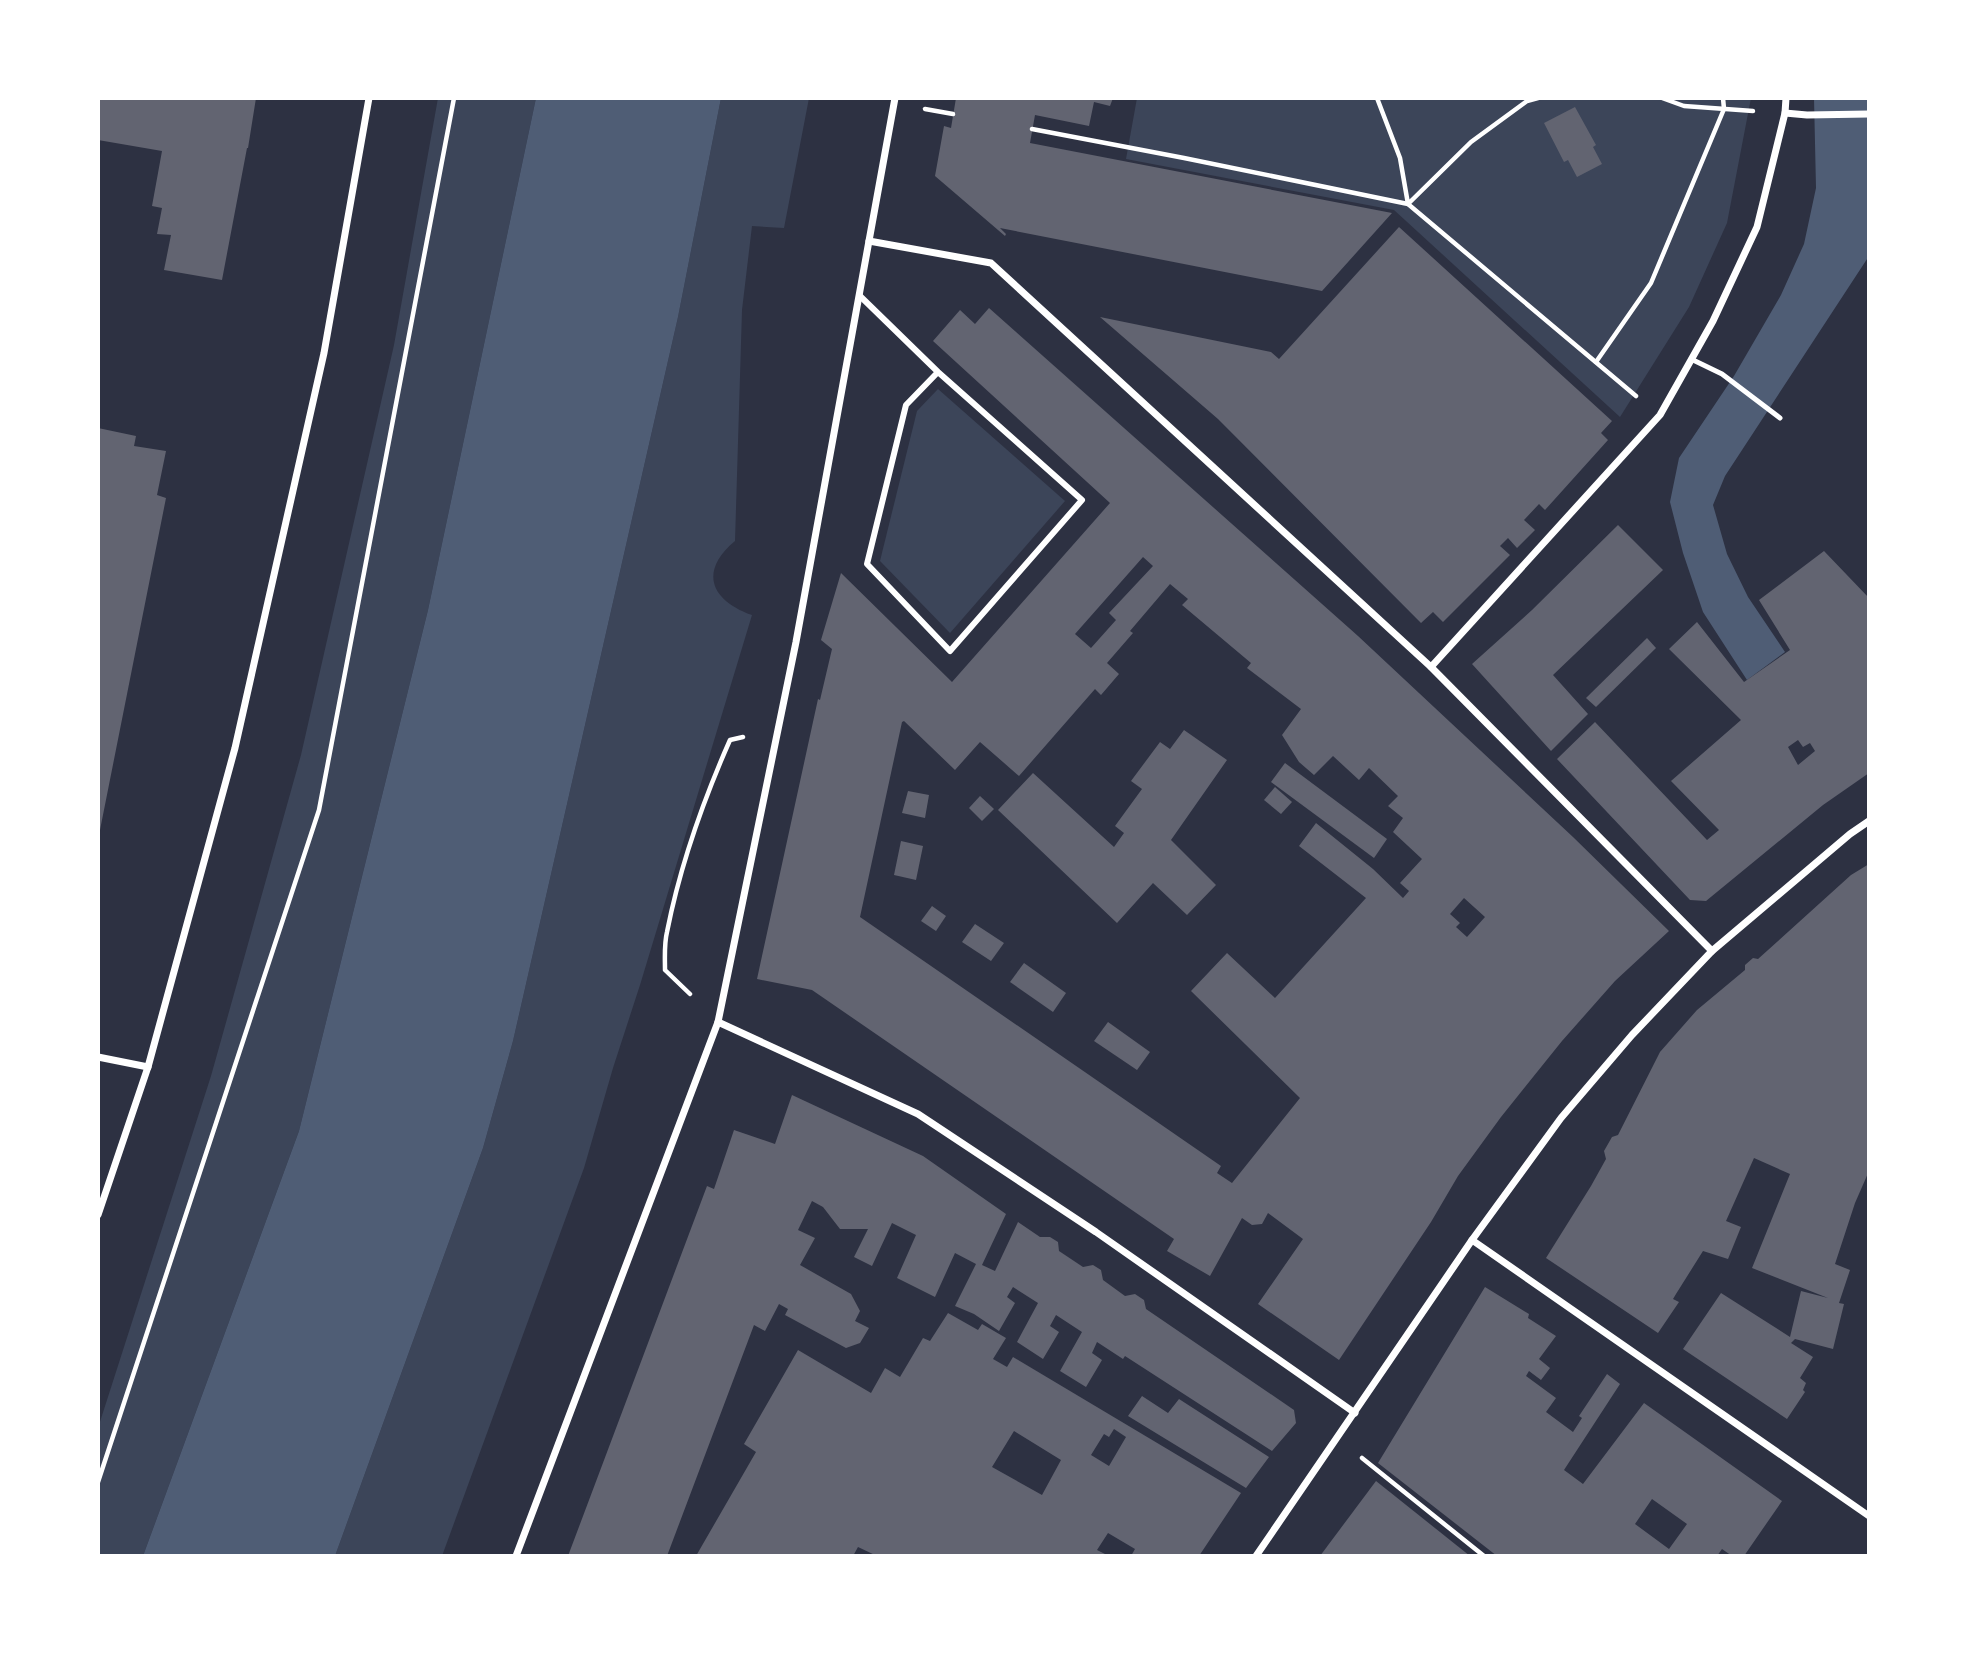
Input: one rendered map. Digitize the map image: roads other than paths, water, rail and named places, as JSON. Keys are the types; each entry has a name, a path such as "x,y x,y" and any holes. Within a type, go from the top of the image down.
{"street":[{"path":"98,1215 148,1067 235,748 324,353 369,98"},
{"path":"516,1556 718,1022 796,642 895,98"},
{"path":"1431,667 1660,415 1713,321 1757,227 1785,113 1786,98"},
{"path":"1785,113 1869,114"},
{"path":"869,241 991,263 1431,667 1712,951"},
{"path":"860,296 938,372 1082,500 950,651 867,564 906,405 938,372"},
{"path":"1256,1556 1472,1240 1561,1118 1632,1035 1712,951 1850,834 1869,821"},
{"path":"718,1022 918,1114 1096,1232 1355,1413"},
{"path":"98,1057 148,1067"},
{"path":"1472,1240 1869,1516"}],"lane":[{"path":"1691,359 1722,374 1780,418"}]}
